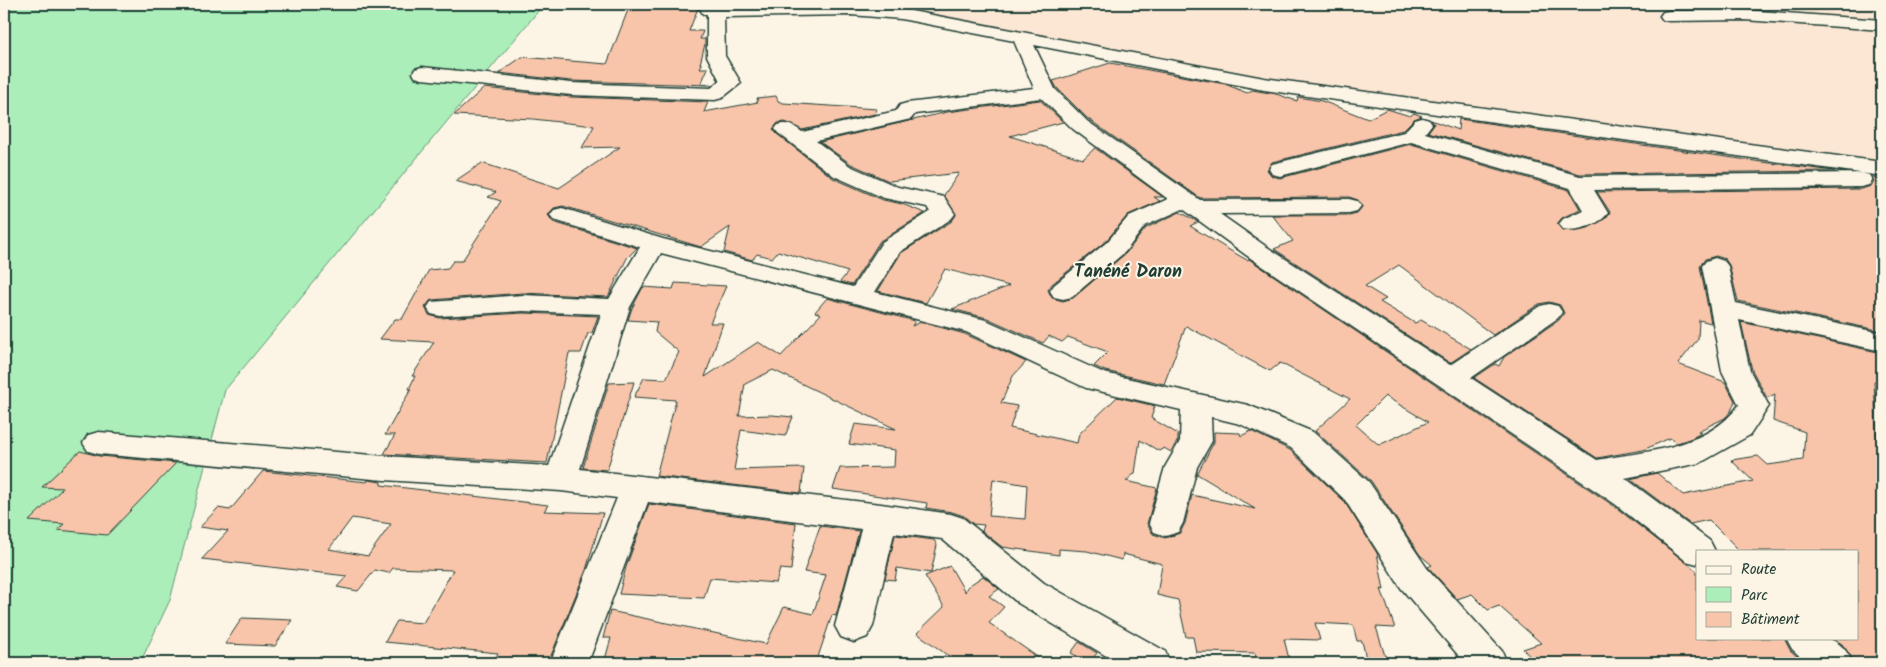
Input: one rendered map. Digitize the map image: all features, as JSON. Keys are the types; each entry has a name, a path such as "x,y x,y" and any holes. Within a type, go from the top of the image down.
{"street":[{"path":"422,73 571,89 715,94 731,83 716,56 710,7 851,10 901,14 1264,84 1882,169"},
{"path":"1669,16 1744,15 1882,25"},
{"path":"1022,38 1046,92 1080,125 1255,250 1594,472 1627,495 1697,550"},
{"path":"859,297 891,247 943,214 936,202 892,193 842,171 792,134 904,115 907,109 1046,92"},
{"path":"1411,136 1437,108"},
{"path":"1280,169 1411,136 1579,183 1882,180"},
{"path":"1571,224 1596,213 1579,183"},
{"path":"1064,291 1116,247 1137,221 1190,204 1349,206"},
{"path":"562,215 654,244 976,326 1096,381 1248,415 1302,440 1357,491 1414,578 1488,663"},
{"path":"562,479 617,307 654,244"},
{"path":"1594,472 1689,455 1740,427 1754,406 1736,370 1715,266"},
{"path":"440,308 523,303 617,307"},
{"path":"1724,309 1882,342"},
{"path":"1450,378 1549,312"},
{"path":"1166,523 1181,467 1196,441 1196,404"},
{"path":"99,443 384,468 562,479 951,527 1032,593 1151,663"},
{"path":"569,663 637,488"},
{"path":"854,626 881,517"},
{"path":"1807,640 1834,663"}],"shaded area":[{"path":"879,4 1882,4 1882,165 1310,89"}],"green space":[{"path":"4,4 544,4 225,390 170,600 140,663 4,663"}],"building":[{"path":"639,4 695,4 698,8 689,31 703,31 700,39 705,39 705,44 700,68 708,68 701,84 712,85 571,81 499,73 522,57 607,64 628,10 635,10"},
{"path":"1110,63 1225,84 1247,93 1252,90 1276,94 1297,101 1298,97 1322,101 1368,119 1387,109 1410,116 1414,113 1422,116 1414,119 1403,130 1272,162 1267,170 1272,176 1280,178 1411,144 1569,190 1580,209 1562,218 1557,224 1563,231 1588,228 1606,218 1610,212 1597,192 1861,189 1871,186 1874,181 1872,177 1880,178 1882,179 1882,331 1738,301 1729,265 1725,259 1716,256 1705,259 1700,266 1711,323 1699,320 1698,339 1678,364 1725,382 1735,401 1731,411 1725,418 1698,431 1701,433 1692,438 1677,443 1670,438 1643,450 1597,458 1474,378 1495,364 1499,366 1504,357 1559,320 1564,313 1560,305 1549,302 1539,304 1493,335 1399,265 1365,286 1386,299 1380,302 1415,323 1421,320 1471,349 1450,363 1274,249 1293,241 1272,215 1349,215 1357,213 1362,207 1358,200 1349,197 1200,198 1087,118 1057,88 1053,81"},
{"path":"484,88 571,97 708,102 704,112 758,102 757,98 776,96 778,101 783,103 877,109 875,114 802,130 785,122 778,123 773,129 833,178 883,200 902,204 925,213 880,241 852,285 840,282 848,272 778,251 772,258 757,254 752,260 724,252 730,227 701,247 563,206 554,208 548,215 553,222 637,248 627,258 608,297 523,293 431,300 425,307 429,315 440,318 523,313 598,316 592,333 588,333 581,353 569,353 547,463 384,454 395,435 385,435 411,389 409,389 415,376 412,376 434,342 380,339 395,319 402,319 429,270 448,268 453,261 462,261 501,201 488,197 496,192 455,181 482,163 559,188 620,147 582,148 594,126 533,119 454,115"},
{"path":"1040,100 1063,122 1010,136 1083,159 1095,148 1163,197 1154,197 1160,201 1128,215 1106,241 1052,284 1048,290 1052,298 1063,301 1073,298 1126,253 1146,228 1180,212 1198,222 1190,226 1247,260 1249,259 1614,506 1696,570 1696,640 1785,640 1790,650 1801,660 1796,663 1536,663 1523,649 1541,643 1499,606 1488,610 1472,594 1457,599 1428,567 1432,565 1420,555 1371,481 1315,431 1350,399 1280,363 1270,371 1186,326 1164,384 1105,371 1094,366 1108,352 1068,337 1062,342 1049,336 1043,343 987,318 952,309 1009,286 945,269 926,303 878,291 901,253 952,221 956,215 944,195 959,173 889,181 851,164 820,142 947,112","holes":["1385,396 1428,422 1379,445 1356,425"]},
{"path":"1459,119 1835,171 1580,174 1428,132 1434,124 1431,120 1458,130"},
{"path":"675,283 726,286 710,323 723,323 705,377 758,342 781,356 821,314 815,312 827,298 915,321 912,326 921,322 965,334 1026,362 1013,376 1001,403 1017,406 1010,428 1077,443 1079,434 1117,397 1155,406 1151,418 1178,434 1178,440 1171,452 1164,448 1159,451 1140,440 1135,473 1126,481 1157,488 1147,524 1153,534 1165,538 1180,533 1185,523 1192,495 1255,509 1197,474 1214,442 1214,432 1240,433 1241,436 1251,431 1290,450 1344,501 1377,553 1384,590 1381,589 1395,628 1376,627 1386,659 1366,658 1362,641 1357,641 1353,625 1315,623 1320,640 1284,639 1290,663 1258,663 1255,653 1196,652 1193,637 1186,637 1178,600 1157,595 1162,564 1123,554 1122,560 1087,551 1059,549 1059,555 1002,547 982,531 984,525 973,524 964,516 952,512 926,508 927,503 833,489 840,468 894,467 895,450 849,444 855,424 896,429 773,370 745,384 739,416 772,415 793,417 785,436 741,430 734,470 804,468 801,493 656,476 676,400 634,397 644,378 666,379 679,352 655,332 657,322 628,320 643,287 673,289","holes":["993,479 1027,485 1025,519 989,516"]},
{"path":"1741,322 1882,353 1882,384 1874,381 1877,444 1882,446 1882,663 1855,663 1842,644 1835,640 1858,640 1858,550 1739,550 1709,520 1690,524 1630,479 1657,473 1683,495 1753,481 1731,460 1758,456 1768,465 1803,460 1805,432 1773,421 1775,394 1767,398 1752,370"},
{"path":"634,382 607,470 583,468 609,383"},
{"path":"80,451 99,456 176,463 107,535 58,530 64,524 29,521 63,488 42,487"},
{"path":"263,471 367,482 368,480 381,482 381,485 548,505 544,511 603,513 586,570 548,663 493,663 498,653 385,642 397,621 423,623 453,570 393,568 389,573 375,570 358,591 337,587 347,576 202,559 228,531 200,527 218,508 230,510","holes":["352,518 391,524 368,556 329,549"]},
{"path":"649,504 796,523 791,570 780,569 776,583 710,578 704,598 619,594 626,567"},
{"path":"820,526 859,531 836,616 832,615 816,663 671,663 645,657 643,663 604,663 611,638 603,638 610,611 766,644 784,607 813,614 826,575 804,572"},
{"path":"895,535 934,540 937,545 931,573 897,568 895,580 885,579"},
{"path":"950,566 965,592 967,587 983,576 999,589 989,596 1004,607 989,623 1046,663 958,663 917,633 944,607 925,576"},
{"path":"242,618 292,620 275,646 225,644"},
{"path":"1079,642 1097,653 1089,663 1071,653"}],"district":[{"name":"Tanéné Daron","path":"1128,271"}]}
